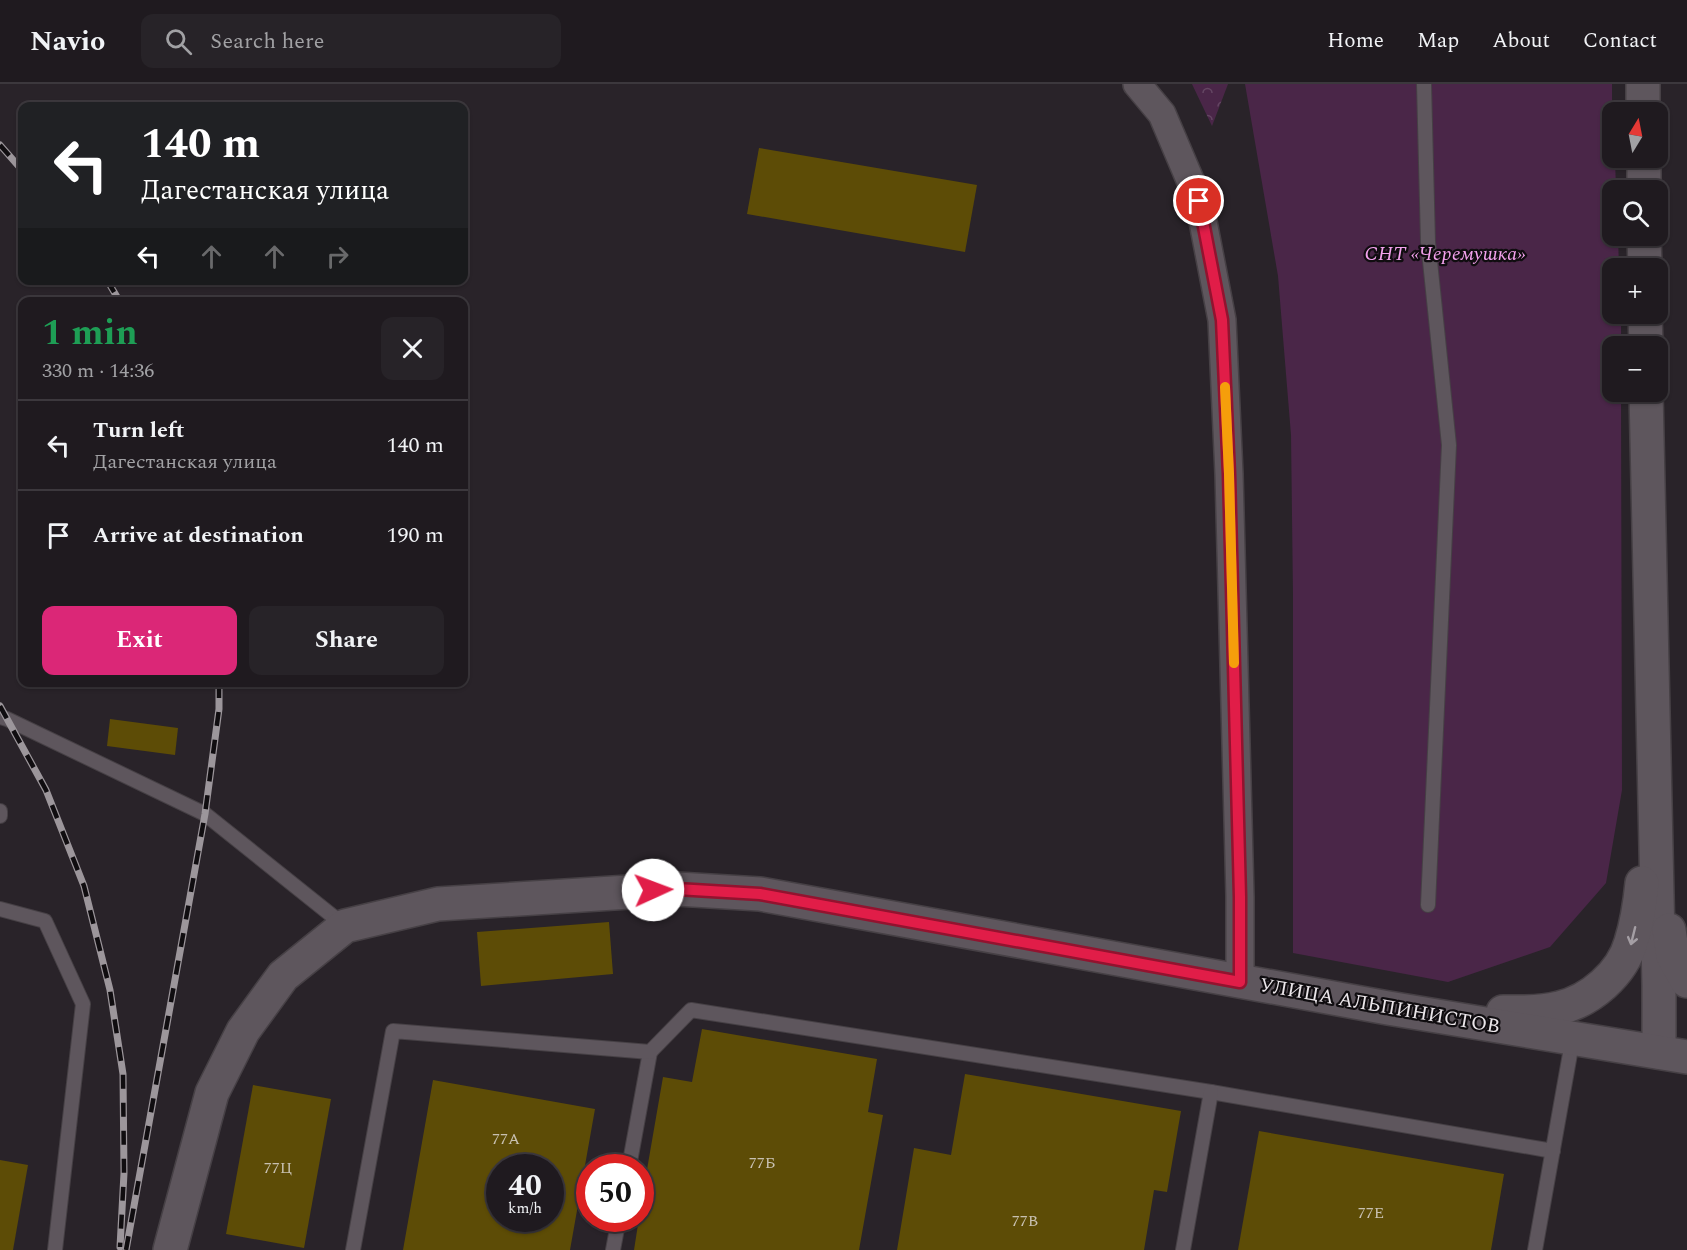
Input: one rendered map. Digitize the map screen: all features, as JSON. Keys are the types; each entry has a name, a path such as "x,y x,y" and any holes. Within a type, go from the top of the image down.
{"main road":[{"path":"1643,84 1643,102"},
{"path":"1646,402 1659,986 1673,1054"},
{"path":"1388,1008 1537,1012 1568,1005 1585,998 1600,987 1623,960 1631,944 1640,902 1654,753"},
{"path":"1656,857 1673,956 1686,979"},
{"name":"УЛИЦА АЛЬПИНИСТОВ","path":"170,1250 212,1093 243,1031 283,976 345,926 438,904 677,889 760,894 1388,1008 1673,1054"}],"street":[{"path":"1137,84 1162,114 1199,201 1222,320 1229,474 1240,897 1240,982"}],"lane":[{"path":"1424,84 1428,242 1449,445 1428,905"},
{"path":"0,717 8,718 205,814 345,926"},
{"path":"0,811 0,816"},
{"path":"0,909 45,921 83,1004 55,1250"},
{"path":"631,1154 650,1052 691,1010 1211,1092 1553,1150"},
{"path":"353,1250 393,1031 650,1052"},
{"path":"1535,1250 1573,1037"},
{"path":"1183,1250 1211,1092"},
{"path":"613,1250 616,1232"}],"green space":[{"path":"1192,84 1228,84 1212,126"},
{"name":"СНТ «Черемушка»","path":"1245,84 1612,84 1612,102 1602,102 1602,168 1615,168 1616,180 1602,180 1602,246 1618,246 1619,258 1602,258 1602,324 1621,324 1621,336 1602,336 1602,402 1621,402 1622,790 1606,883 1550,947 1448,982 1293,953 1291,435 1278,276"}],"building":[{"path":"759,148 977,185 965,252 747,214"},
{"path":"110,719 178,728 175,755 107,746"},
{"path":"609,922 613,974 481,986 477,932"},
{"path":"702,1029 877,1059 868,1112 883,1115 859,1250 634,1250 637,1232 654,1232 654,1154 650,1154 663,1077 692,1082"},
{"path":"965,1074 1181,1111 1167,1192 1154,1190 1144,1250 897,1250 914,1148 951,1155"},
{"path":"433,1080 595,1109 587,1154 576,1154 576,1216 570,1250 403,1250"},
{"path":"253,1085 331,1099 304,1248 226,1234"},
{"path":"1259,1131 1504,1174 1491,1250 1238,1250"},
{"path":"0,1160 28,1165 13,1250 0,1250"}],"railway":[{"path":"0,145 18,165"},
{"path":"110,285 117,297"},
{"path":"126,1250 205,814 219,709 219,687"},
{"path":"0,706 46,790 84,886 110,990 123,1074 124,1173 120,1247"}],"slow traffic":[{"path":"1225,387 1234,663"}],"route":[{"path":"653,890 677,889 760,894 1240,982 1240,897 1229,474 1222,320 1199,201"}]}
